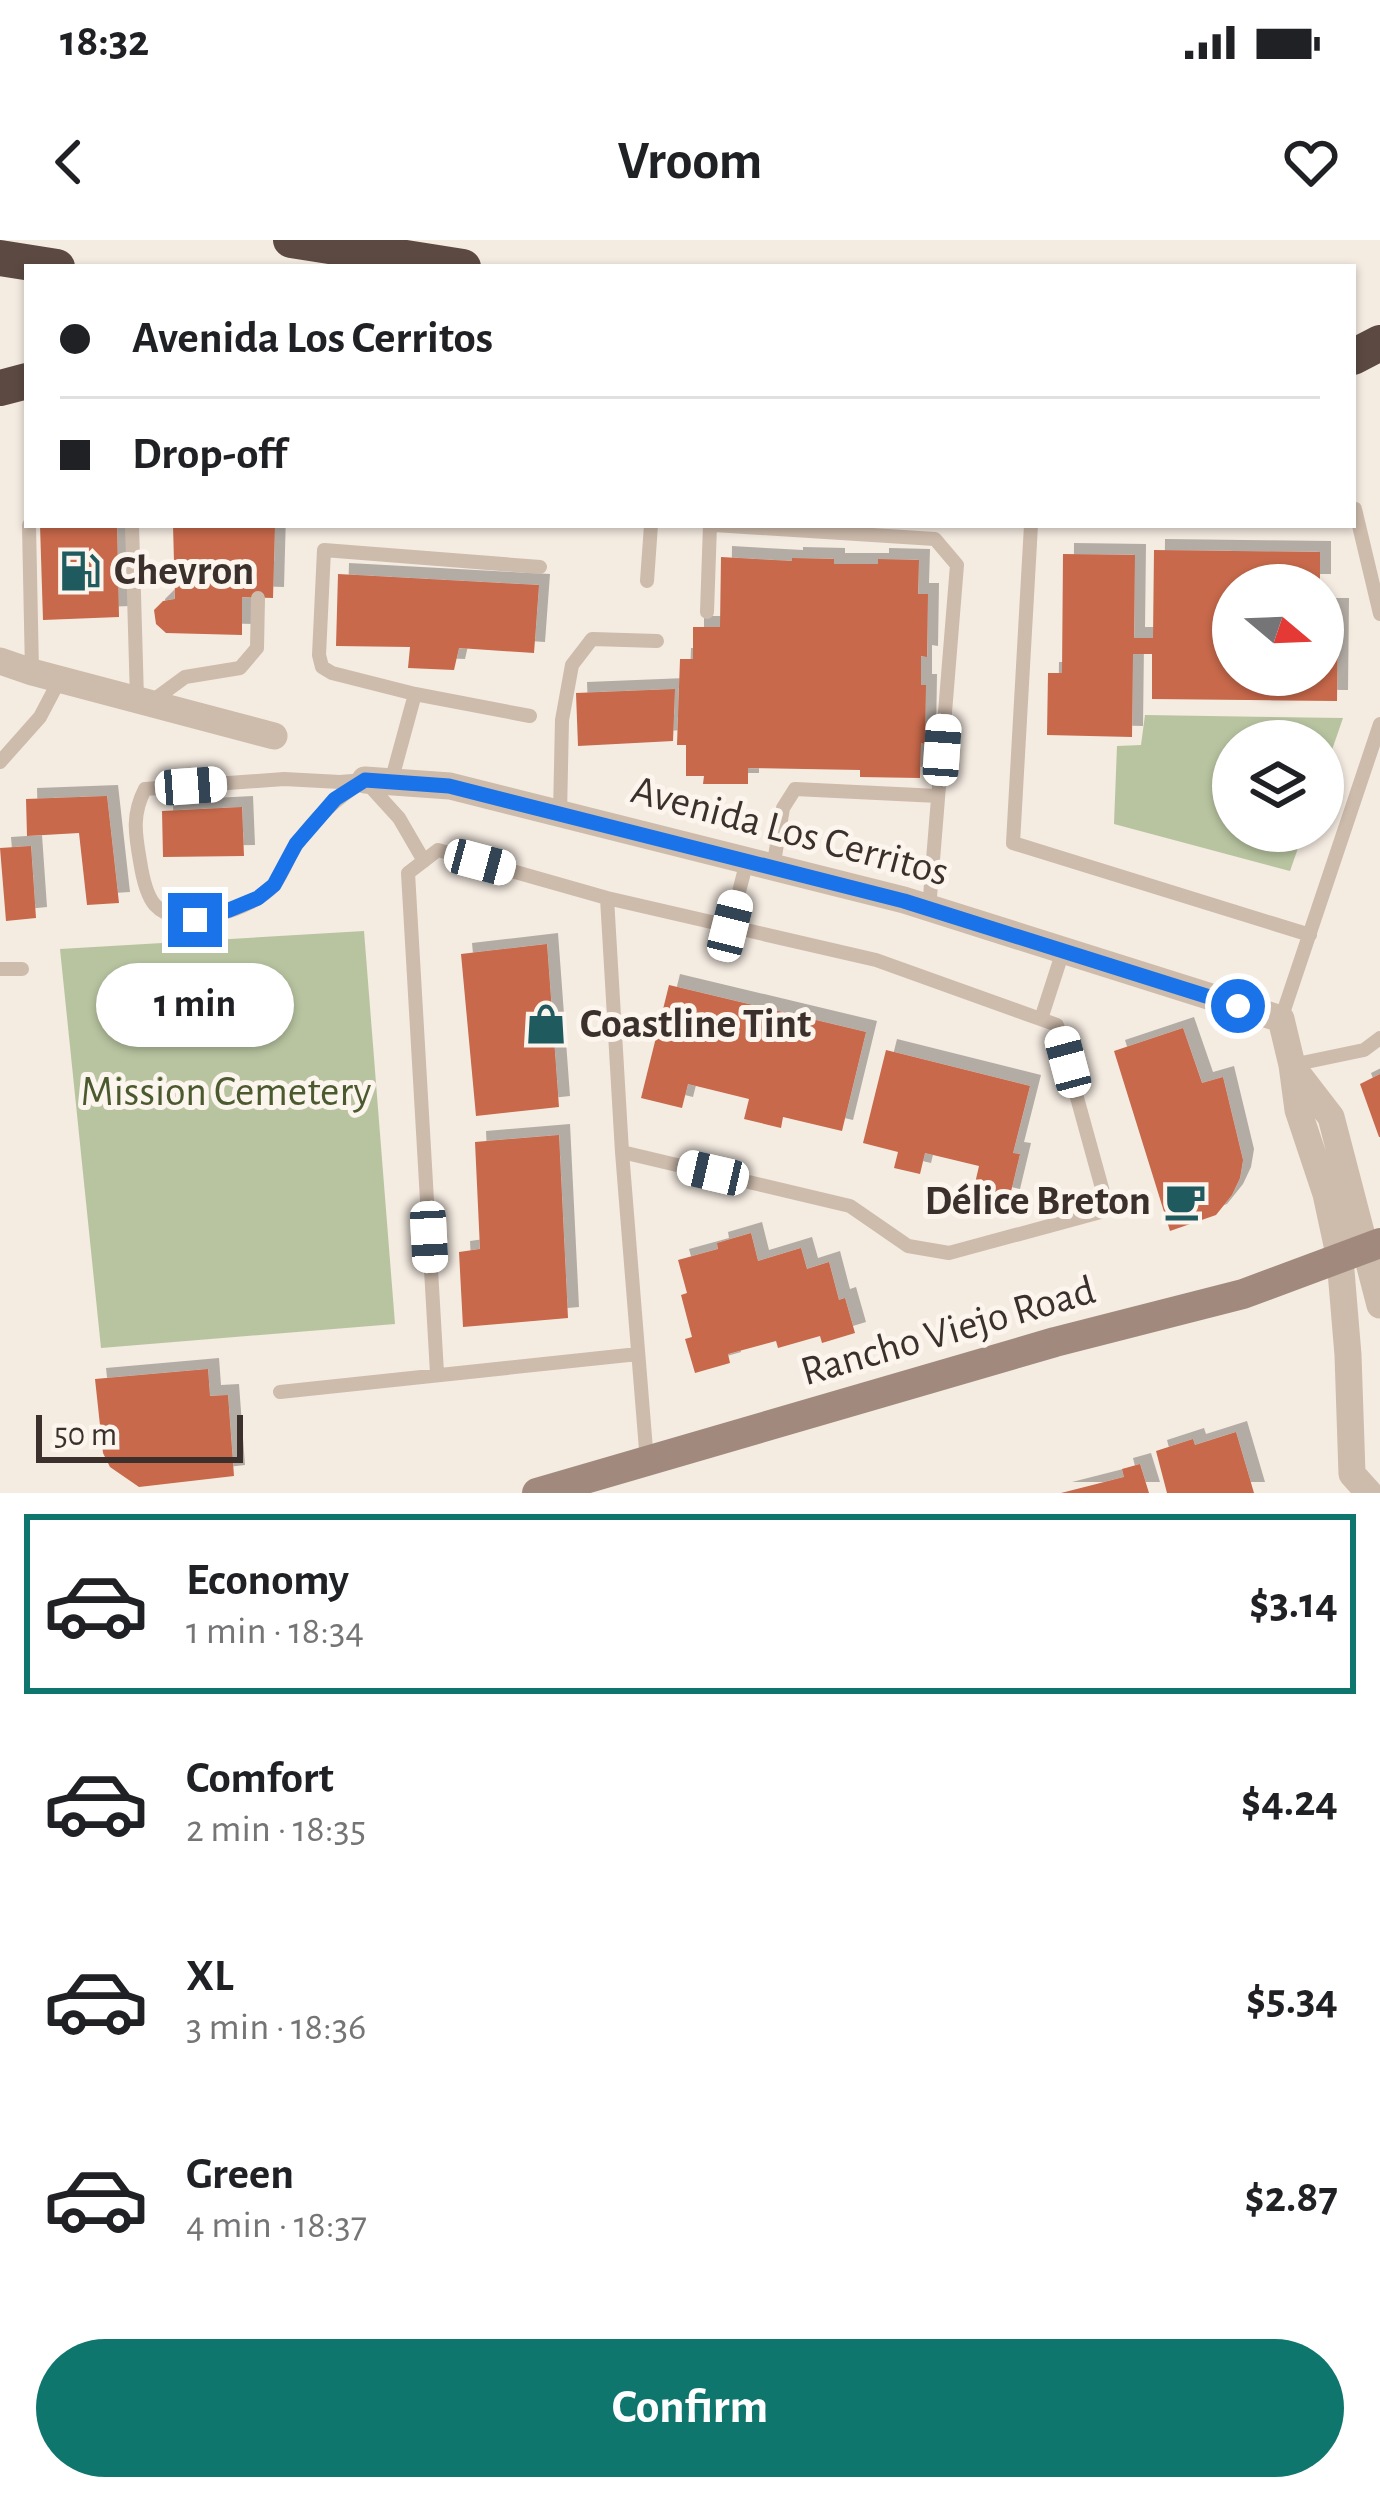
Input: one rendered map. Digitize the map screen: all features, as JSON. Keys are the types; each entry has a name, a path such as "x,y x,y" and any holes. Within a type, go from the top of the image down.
{"highway":[{"path":"291,240 444,264"},
{"path":"0,257 40,264"}],"main road":[{"name":"Rancho Viejo Road","path":"537,1493 1055,1342 1243,1294 1362,1250"}],"street":[{"path":"0,661 274,736"},
{"name":"Avenida Los Cerritos","path":"378,781 449,786 760,864 929,909 1281,1019"},
{"path":"1281,1019 1292,1065 1331,1117 1380,1306"},
{"path":"1362,1250 1348,1355 1352,1474 1369,1493"}],"lane":[{"path":"1356,513 1380,614"},
{"path":"29,528 32,672"},
{"path":"132,528 144,701 185,677 240,668 257,648 258,598"},
{"path":"647,581 650,528"},
{"path":"707,612 712,528"},
{"path":"760,528 935,539 957,566 929,909"},
{"path":"1031,528 1013,843 1310,935"},
{"path":"530,716 415,694 322,667 324,550 540,567"},
{"path":"560,814 562,720 572,665 592,639 657,641"},
{"path":"0,762 40,717 60,679"},
{"path":"378,781 284,778 145,789 134,826 141,871 153,904 170,916 195,920 258,898 274,885 296,844 335,799 378,781 415,694"},
{"path":"1281,1019 1380,724"},
{"path":"378,781 424,861"},
{"path":"730,926 795,789 938,796"},
{"path":"437,1373 408,873 437,850 607,898 876,960 1058,1025 1108,1210 950,1253 908,1246 850,1206 622,1152"},
{"path":"607,898 647,1462"},
{"path":"1041,1019 1063,951"},
{"path":"0,969 22,969"},
{"path":"1292,1065 1364,1050 1380,1038"},
{"path":"280,1391 638,1354"}],"green space":[{"path":"1145,715 1343,718 1212,720 1212,850 1114,824 1117,746 1141,745"},
{"path":"1219,852 1297,852 1290,871"},
{"name":"Mission Cemetery","path":"364,931 395,1324 101,1348 60,949"}],"building":[{"name":"Chevron","path":"40,528 117,528 119,617 43,620"},
{"path":"173,528 275,528 273,598 242,597 242,635 166,633 156,624 154,610 163,601 175,599"},
{"path":"1154,550 1320,552 1320,564 1212,564 1212,696 1337,696 1337,701 1152,699 1152,654 1133,654 1132,737 1047,735 1048,673 1062,673 1063,554 1135,555 1134,638 1153,638"},
{"path":"721,557 834,559 834,564 919,560 918,594 928,594 927,657 921,656 921,685 926,685 920,778 860,777 860,770 748,768 748,784 703,784 704,776 686,776 686,745 677,745 680,659 693,659 693,627 720,627"},
{"path":"338,574 539,585 534,653 459,648 454,670 408,668 410,647 336,646"},
{"path":"675,689 673,741 578,746 576,693"},
{"path":"107,796 119,903 87,905 79,833 27,836 26,799"},
{"path":"242,807 244,856 163,857 162,811"},
{"path":"31,846 36,918 6,921 0,848"},
{"path":"547,944 559,1107 476,1116 461,954"},
{"path":"669,985 866,1032 842,1131 783,1117 781,1128 744,1119 749,1099 688,1084 682,1108 641,1098"},
{"path":"1183,1028 1202,1083 1223,1077 1243,1160 1232,1195 1216,1215 1170,1231 1114,1051"},
{"path":"886,1050 1030,1086 1013,1153 1020,1154 1009,1200 973,1192 979,1166 925,1153 920,1174 894,1168 898,1152 863,1143"},
{"path":"1380,1074 1380,1137 1379,1137 1360,1084"},
{"path":"559,1135 568,1318 463,1327 459,1252 480,1249 475,1142"},
{"path":"751,1233 758,1261 801,1248 807,1269 829,1262 839,1300 845,1298 855,1333 822,1343 820,1336 778,1348 776,1341 728,1354 730,1363 695,1373 685,1339 692,1337 678,1260"},
{"path":"208,1369 210,1396 228,1395 234,1476 139,1487 110,1467 103,1453 95,1379"},
{"path":"1236,1432 1254,1493 1167,1493 1156,1451"},
{"path":"1140,1464 1149,1493 1061,1493 1124,1477 1122,1469"}],"place":[{"name":"Chevron","path":"80,571"},
{"name":"Coastline Tint","path":"546,1024"},
{"name":"Délice Breton","path":"1185,1201"}],"route":[{"path":"195,920 258,898 274,885 296,844 335,799 365,780 449,786 904,901 1238,1006"}]}
